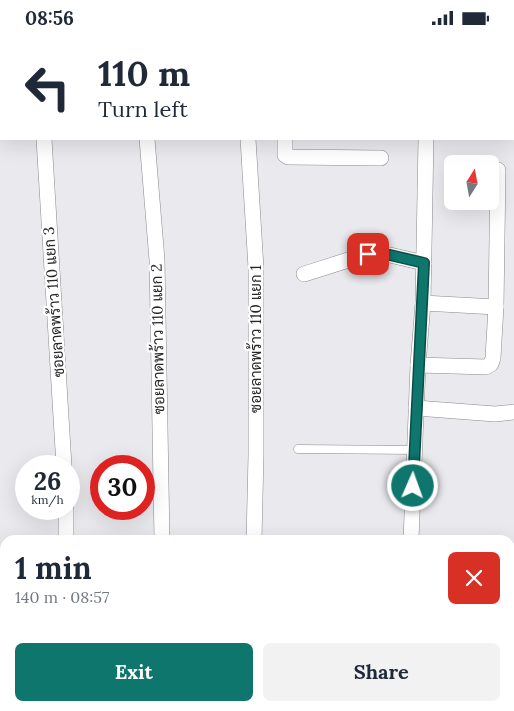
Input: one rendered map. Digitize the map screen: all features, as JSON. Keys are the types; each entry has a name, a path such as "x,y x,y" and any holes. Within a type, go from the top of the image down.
{"street":[{"name":"ซอยลาดพร้าว 110 แยก 3","path":"44,140 63,455"},
{"name":"ซอยลาดพร้าว 110 แยก 2","path":"148,140 157,260 162,535"},
{"name":"ซอยลาดพร้าว 110 แยก 1","path":"248,140 256,268 254,535"},
{"path":"285,140 285,155 288,157 381,158"},
{"path":"411,535 418,365 423,303 426,140"},
{"path":"418,365 486,367 491,364 496,307 497,210"},
{"path":"304,274 368,254 390,255 424,263"},
{"path":"423,303 496,307"},
{"path":"416,408 495,414 514,412"},
{"path":"66,520 66,535"}],"lane":[{"path":"298,449 415,450"}],"route":[{"path":"368,254 390,255 424,263 413,486"}]}
